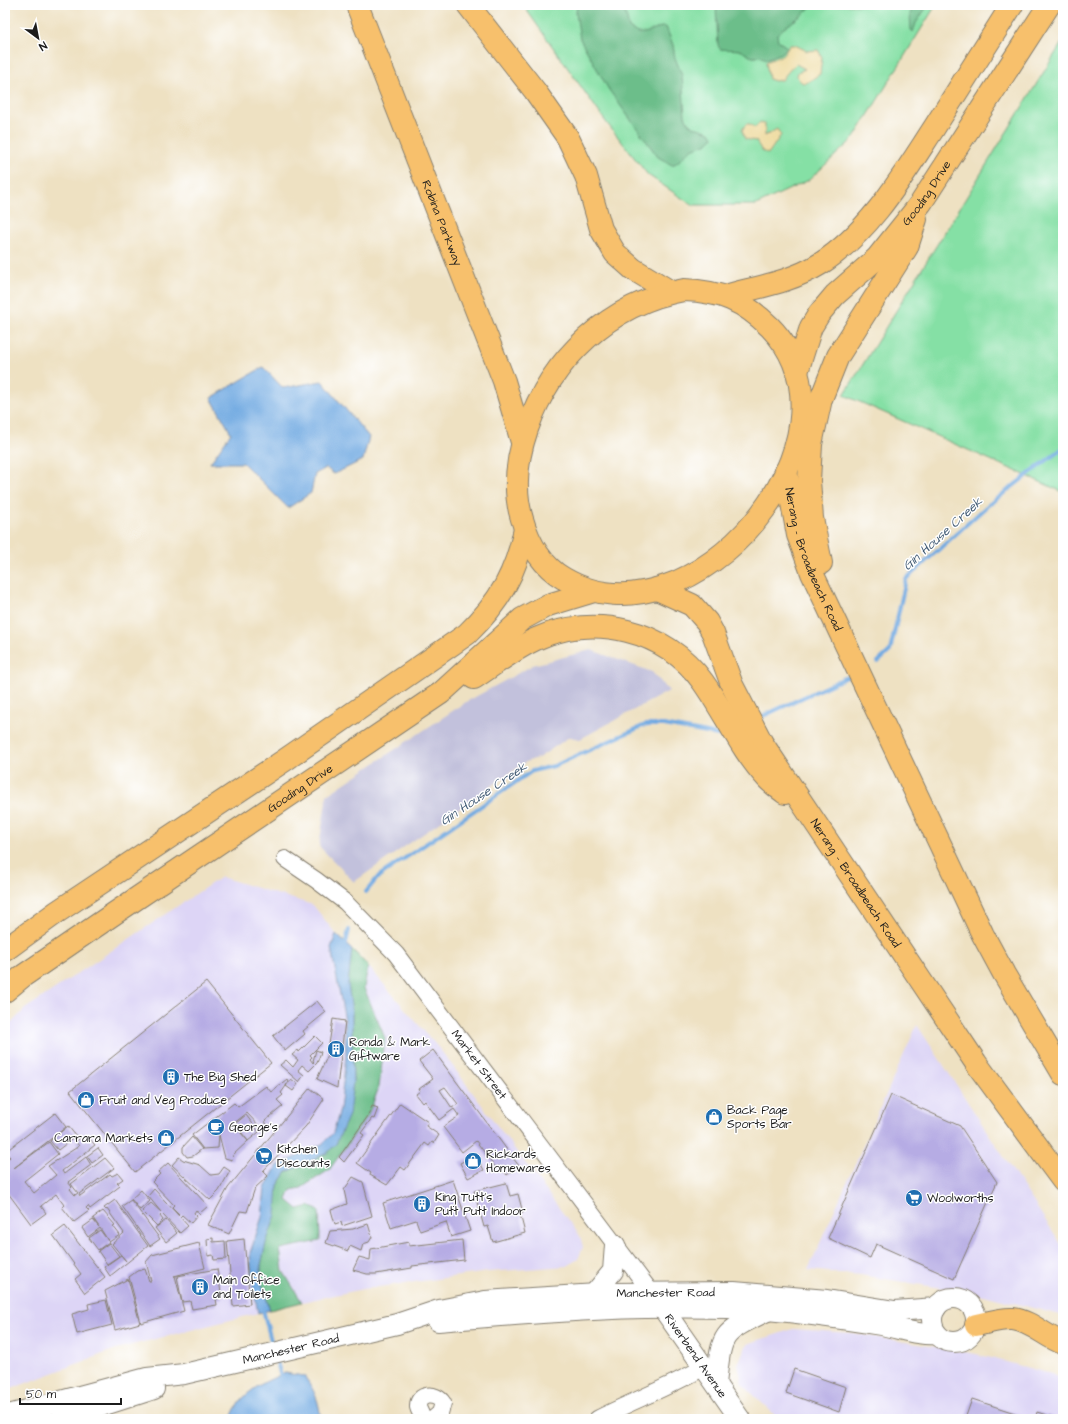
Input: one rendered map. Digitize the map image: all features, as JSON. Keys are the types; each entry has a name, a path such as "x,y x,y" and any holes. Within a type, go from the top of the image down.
{"main road":[{"name":"Robina Parkway","path":"357,5 504,381 522,442"},
{"path":"468,5 535,91 568,138 586,176 601,229 615,253 638,273 671,292"},
{"path":"725,296 775,284 806,272 834,254 850,240 896,185 1012,5"},
{"name":"Gooding Drive","path":"797,372 811,327 819,314 835,295 877,258 921,203 1050,5"},
{"path":"823,598 820,554 812,518 809,488 811,444 817,414 821,399 838,356 907,248 921,203"},
{"path":"696,290 725,296 750,310 772,329 782,342 797,372 801,400 800,416 794,447 786,471 759,516 731,547 697,572 657,589 621,594 594,591 564,579 553,571 534,550 519,511 516,487 522,442 538,400 559,367 585,338 622,311 637,303 671,292 696,290"},
{"name":"Nerang - Broadbeach Road","path":"786,471 798,535 823,598 984,935 1004,974 1063,1074"},
{"path":"5,950 57,912 318,737 467,634 486,615 509,582 518,558 525,529"},
{"name":"Nerang - Broadbeach Road","path":"657,589 692,605 707,622 713,633 732,685 749,721 805,809 976,1063 1063,1181"},
{"name":"Gooding Drive","path":"5,992 23,976 440,693 522,619 548,605 594,591"},
{"path":"440,693 466,684 534,640 560,630 576,627 609,626 639,634 668,649 691,668 712,695 741,742 767,778 805,809"},
{"path":"976,1325 1003,1319 1021,1321 1043,1334 1063,1343"}],"street":[{"name":"Market Street","path":"285,859 345,902 396,954 651,1292"},
{"path":"594,1294 613,1271 615,1245"},
{"name":"Riverbend Avenue","path":"651,1292 664,1308 740,1419"},
{"name":"Manchester Road","path":"5,1416 147,1378 184,1374 397,1324 439,1310 485,1301 594,1294 734,1292 827,1300 895,1311 936,1308"},
{"path":"960,1298 971,1306 976,1318 976,1325 971,1334 961,1341 948,1341 937,1334 932,1321 936,1308 946,1300 960,1298"},
{"name":"Manchester Road","path":"397,1324 504,1316 664,1308 768,1310 882,1325 927,1335 937,1334"},
{"path":"716,1384 720,1348 726,1335 739,1324 768,1310"},
{"path":"597,1419 678,1382 704,1366"},
{"name":"Manchester Road","path":"61,1419 152,1390 184,1374"}],"shaded area":[{"path":"591,650 652,672 669,691 580,739 569,737 540,757 526,762 354,882 319,846 327,795 466,702 533,665"},
{"name":"Carrara Markets","path":"221,877 313,905 336,934 331,948 345,1021 346,1056 343,1086 340,1110 333,1133 322,1144 277,1166 265,1188 262,1217 250,1253 252,1282 258,1313 116,1349 5,1391 5,1030 25,1009"},
{"path":"368,966 442,1052 580,1236 583,1247 578,1259 567,1266 488,1272 363,1289 302,1302 283,1271 280,1249 320,1240 310,1206 298,1209 287,1200 291,1190 301,1188 329,1170 368,1116 379,1087 374,1013 364,988"},
{"path":"917,1025 1063,1247 1063,1316 984,1295 861,1275 808,1270"},
{"path":"793,1329 852,1333 976,1354 1063,1377 1063,1419 779,1419 742,1384 738,1364 747,1344"}],"green space":[{"path":"603,4 616,6 625,13 629,28 635,32 644,33 660,27 666,27 673,45 675,58 682,75 685,116 689,124 710,132 713,137 711,140 706,144 692,149 678,162 672,165 658,157 609,90 580,39 576,13 577,5"},
{"path":"523,5 936,5 854,138 809,180 756,205 692,205 648,175 606,122"},
{"path":"716,5 812,5 777,34 778,41 787,47 782,53 766,59 760,56 751,57 739,50 720,49 718,45"},
{"path":"914,5 928,5 916,23 913,32 911,30 910,14"},
{"path":"1063,41 1063,492 844,395"},
{"path":"352,949 368,966 364,988 385,1038 379,1087 368,1116 329,1170 301,1188 291,1190 287,1200 298,1209 310,1206 319,1211 320,1241 280,1249 283,1271 302,1302 270,1310 261,1281 261,1265 278,1185 287,1172 327,1153 336,1144 351,1099 353,1082 352,1012 348,984"}],"sand":[{"path":"790,45 795,45 807,51 818,50 822,57 820,74 808,82 803,83 797,76 798,72 805,69 796,64 782,80 775,81 769,79 766,62 783,55"},
{"path":"760,122 765,124 765,136 777,129 781,135 768,154 762,151 756,141 745,139 742,130 746,124 750,124 755,128"}],"water":[{"path":"263,367 283,388 322,381 369,437 363,460 334,474 326,468 315,474 311,493 288,508 243,463 210,463 231,433 211,398"},
{"path":"336,934 352,949 348,984 352,1012 353,1082 349,1115 336,1144 327,1153 287,1172 278,1185 276,1215 266,1243 261,1265 261,1281 270,1310 258,1313 252,1282 250,1253 262,1217 265,1188 277,1166 322,1144 333,1133 340,1110 346,1056 345,1021 331,948"},
{"path":"285,1373 304,1376 316,1396 321,1419 231,1419 234,1410 239,1403 252,1390 268,1380"}],"building":[{"name":"The Big Shed","path":"206,982 271,1063 135,1172 70,1091"},
{"path":"317,1001 326,1012 303,1031 305,1034 285,1051 273,1036"},
{"name":"Ronda & Mark Giftware","path":"333,1019 345,1021 337,1088 317,1079 327,1057"},
{"path":"315,1036 322,1043 310,1055 312,1057 310,1059 313,1063 316,1050 321,1052 317,1063 309,1071 302,1065 298,1070 304,1075 299,1082 280,1065 286,1060 293,1067 298,1060 292,1055 298,1050 299,1052"},
{"path":"433,1050 519,1166 507,1175 499,1166 496,1168 476,1141 462,1152 443,1127 459,1116 454,1109 439,1120 425,1101 423,1103 416,1094 420,1091 419,1089 433,1079 419,1061","holes":["445,1087 458,1104 452,1108 440,1090"]},
{"path":"287,1079 288,1081 281,1093 283,1095 277,1100 283,1106 265,1121 267,1125 262,1129 247,1113 233,1124 248,1141 233,1155 232,1160 225,1158 219,1135 218,1148 203,1149 192,1135 234,1103 238,1107 266,1086 271,1092"},
{"path":"291,1079 298,1084 293,1091 286,1086"},
{"path":"310,1088 324,1099 306,1126 263,1171 268,1176 255,1188 247,1212 240,1211 229,1234 208,1225 228,1188"},
{"path":"891,1095 960,1126 997,1182 954,1279 876,1244 870,1258 828,1238"},
{"path":"400,1103 428,1122 426,1126 439,1135 434,1143 432,1142 429,1146 425,1143 405,1170 401,1167 387,1185 370,1175 371,1173 357,1163"},
{"path":"372,1106 378,1108 374,1119 372,1118 361,1133 364,1135 344,1162 339,1157 368,1116"},
{"path":"55,1113 66,1127 14,1168 49,1142 58,1154 24,1181 34,1193 56,1175 48,1166 79,1146 76,1142 81,1137 84,1142 89,1138 95,1145 62,1171 64,1174 86,1157 91,1165 68,1182 72,1187 70,1189 75,1195 78,1193 71,1184 105,1158 114,1168 79,1194 80,1196 110,1174 112,1176 118,1173 123,1179 117,1183 120,1186 90,1209 88,1206 86,1208 89,1211 74,1222 62,1207 64,1205 56,1194 41,1206 46,1213 31,1224 5,1189 5,1161 10,1157 5,1152"},
{"path":"246,1115 259,1132 248,1141 235,1124"},
{"path":"68,1126 76,1136 58,1150 50,1141"},
{"path":"192,1137 202,1149 193,1156 187,1157 183,1152 183,1147"},
{"path":"98,1148 103,1155 92,1163 87,1156"},
{"path":"476,1155 484,1170 468,1178 460,1163"},
{"path":"179,1157 183,1160 200,1165 211,1175 219,1174 224,1167 230,1171 219,1191 210,1200 172,1165"},
{"path":"168,1163 208,1206 199,1214 196,1210 194,1213 197,1216 191,1223 182,1215 180,1217 188,1226 180,1233 162,1214 160,1216 163,1220 157,1226 142,1211 151,1203 161,1212 148,1196 154,1189 178,1215 179,1214 172,1207 174,1205 152,1182 160,1174 158,1172"},
{"path":"353,1177 363,1182 372,1216 342,1226 341,1222 335,1224 331,1210 347,1204 344,1190"},
{"name":"King Tutt's Putt Putt Indoor","path":"453,1180 470,1231 451,1237 446,1222 420,1231 416,1220 391,1228 383,1203"},
{"path":"506,1183 510,1196 518,1194 523,1213 520,1214 525,1233 493,1242 488,1226 484,1227 474,1191"},
{"path":"141,1190 150,1201 140,1210 131,1199"},
{"path":"115,1200 148,1246 110,1276 104,1267 121,1255 126,1261 112,1244 124,1233 107,1209 106,1210 104,1208"},
{"path":"131,1200 160,1239 150,1246 122,1206"},
{"path":"103,1211 115,1225 113,1226 120,1235 109,1242 100,1228 88,1237 82,1228 93,1220 99,1227 93,1218"},
{"path":"166,1220 177,1233 166,1242 155,1228"},
{"path":"368,1224 372,1237 369,1242 363,1244 361,1251 350,1246 348,1251 326,1243 330,1231 353,1229"},
{"path":"65,1226 105,1277 85,1293 75,1279 81,1274 53,1235"},
{"path":"100,1230 109,1242 98,1250 89,1238"},
{"path":"213,1238 213,1242 225,1241 226,1259 214,1260 213,1255 208,1256 207,1239"},
{"path":"244,1239 250,1304 233,1306 227,1241"},
{"path":"462,1240 464,1260 412,1266 412,1268 376,1274 367,1274 353,1270 359,1257 370,1260 371,1249 409,1242 409,1246"},
{"path":"109,1243 119,1256 107,1264 98,1251"},
{"path":"199,1243 205,1268 174,1276 184,1311 141,1323 129,1277 137,1271 145,1269 149,1281 151,1281 146,1262 152,1255"},
{"name":"Main Office and Toilets","path":"217,1269 222,1298 216,1299 217,1305 192,1309 190,1301 182,1302 177,1276"},
{"path":"128,1279 140,1323 115,1330 105,1291"},
{"path":"106,1300 112,1325 77,1334 72,1314 89,1309 88,1304"},
{"path":"5,1368 10,1381 5,1383"},
{"path":"794,1369 846,1387 839,1412 786,1393"},
{"path":"972,1399 1033,1419 965,1419"},
{"path":"1037,1412 1059,1419 1035,1419"}],"waterway":[{"name":"Gin House Creek","path":"878,662 890,651 906,579 987,506 1063,448"},
{"name":"Gin House Creek","path":"763,716 847,677"},
{"name":"Gin House Creek","path":"366,892 379,876 532,771 554,766 645,725 664,725 718,735"},
{"name":"Gin House Creek","path":"345,947 349,930"},
{"name":"Gin House Creek","path":"262,1306 273,1348"},
{"name":"Gin House Creek","path":"276,1359 282,1379"}],"place":[{"name":"Ronda & Mark Giftware","path":"336,1049"},
{"name":"The Big Shed","path":"171,1077"},
{"name":"Fruit and Veg Produce","path":"86,1100"},
{"name":"Back Page Sports Bar","path":"714,1117"},
{"name":"George's","path":"216,1127"},
{"name":"Carrara Markets","path":"166,1138"},
{"name":"Kitchen Discounts","path":"264,1156"},
{"name":"Rickards Homewares","path":"473,1161"},
{"name":"Woolworths","path":"914,1198"},
{"name":"King Tutt's Putt Putt Indoor","path":"422,1204"},
{"name":"Main Office and Toilets","path":"200,1287"}]}
